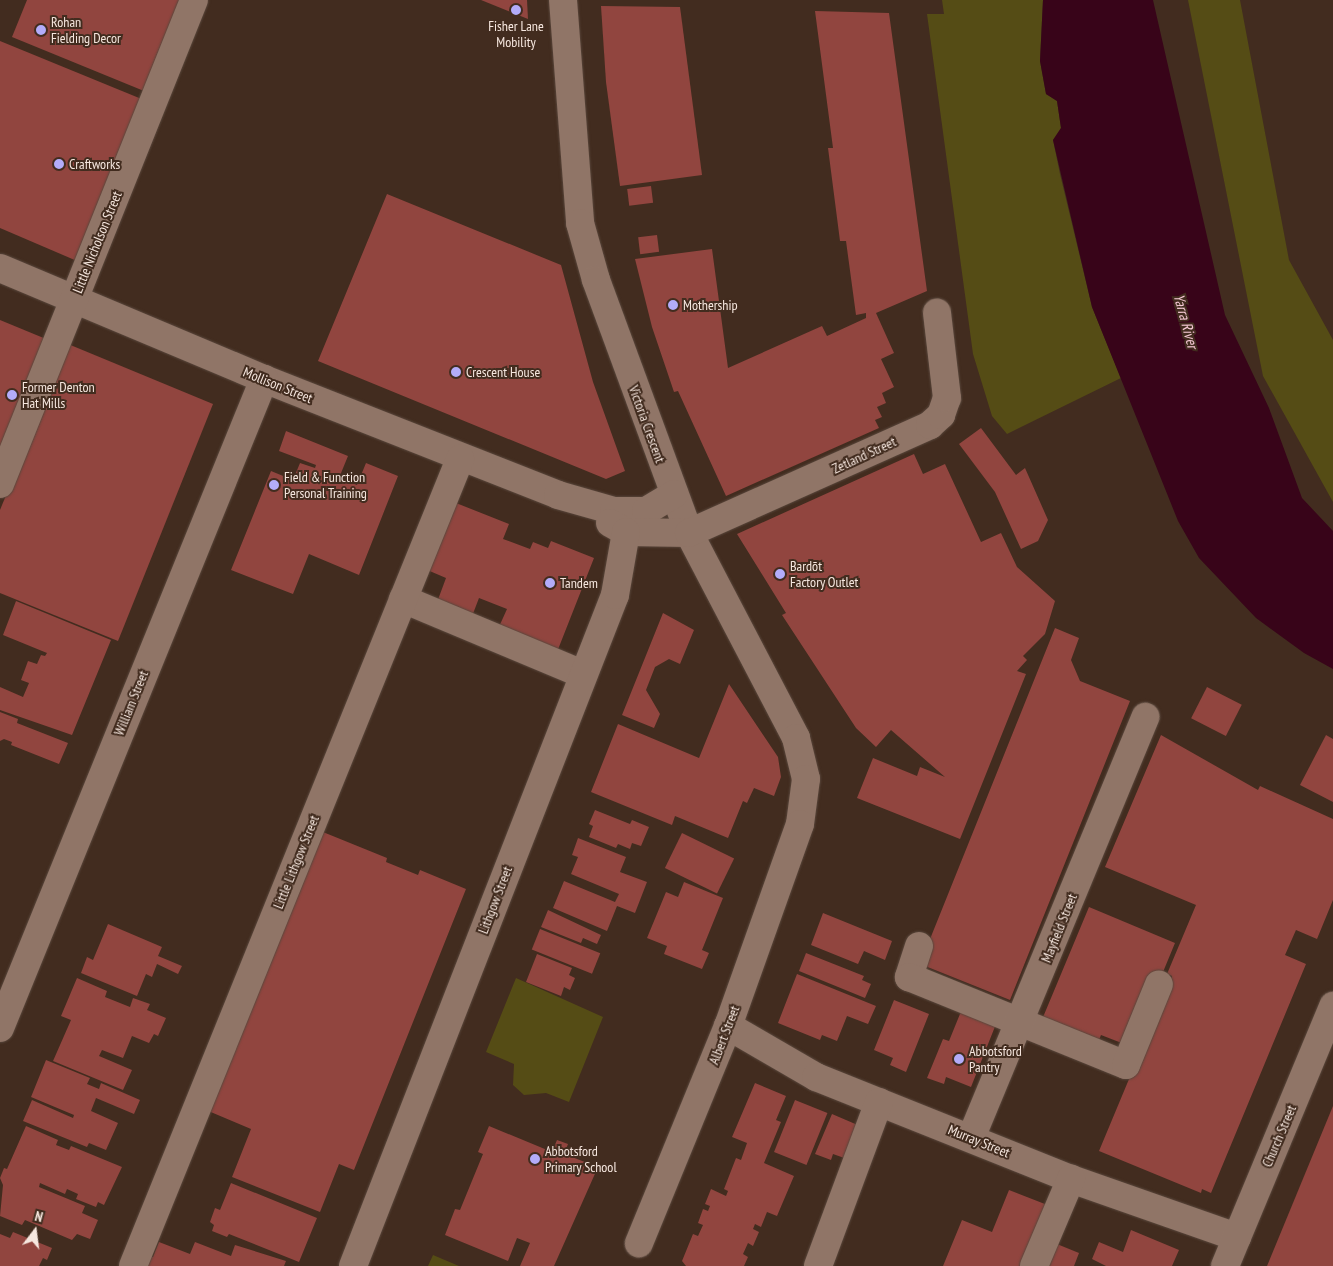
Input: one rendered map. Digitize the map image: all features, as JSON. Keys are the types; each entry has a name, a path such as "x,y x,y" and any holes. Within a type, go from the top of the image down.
{"street":[{"name":"Little Nicholson Street","path":"0,484 194,0"},
{"name":"Victoria Crescent","path":"563,0 580,223 617,343 689,533 796,738 806,779 800,824"},
{"name":"Mollison Street","path":"0,268 460,459 558,495 622,511 646,511 674,494"},
{"name":"Zetland Street","path":"689,533 930,425 941,415 947,398 937,313"},
{"name":"William Street","path":"0,1028 264,379"},
{"name":"Little Lithgow Street","path":"133,1266 460,459"},
{"name":"Mollison Street","path":"558,495 626,532 689,533"},
{"name":"Lithgow Street","path":"353,1266 582,674 615,595 626,532"},
{"path":"403,600 582,674"},
{"name":"Mayfield Street","path":"971,1138 1145,717"},
{"name":"Albert Street","path":"639,1243 728,1026 800,824"},
{"path":"919,946 909,978 1126,1065 1159,984"},
{"name":"Church Street","path":"1225,1266 1333,1006"},
{"name":"Murray Street","path":"728,1026 816,1076 1071,1179 1237,1237"},
{"path":"818,1266 879,1102"},
{"path":"1034,1266 1071,1179"}],"shaded area":[{"path":"942,0 1043,0 1040,61 1046,94 1057,101 1061,128 1053,140 1060,174 1092,307 1121,378 1007,434 992,416 973,354 927,14 944,14"},
{"path":"1188,0 1240,0 1289,260 1333,340 1333,502 1263,376"},
{"path":"516,978 603,1017 569,1102 546,1093 524,1095 513,1085 514,1064 486,1052"},
{"path":"433,1255 459,1266 428,1266"}],"water":[{"name":"Yarra River","path":"1043,0 1153,0 1225,315 1269,408 1302,498 1333,531 1333,669 1304,653 1256,618 1199,558 1178,521 1092,307 1053,140 1061,128 1057,101 1046,94 1040,61"}],"building":[{"path":"27,0 180,0 144,91 12,37"},
{"name":"Fisher Lane Mobility","path":"481,0 527,0 528,19"},
{"path":"601,6 680,7 702,175 620,186 606,82"},
{"path":"815,11 889,13 927,291 876,313 894,353 881,359 894,387 882,393 886,403 877,407 882,417 875,420 879,428 726,496 678,391 674,392 652,327 635,259 712,249 728,368 822,326 827,336 866,318 866,313 856,315 846,241 840,241 828,148 833,148"},
{"name":"Craftworks","path":"0,41 144,100 77,261 0,228"},
{"path":"651,186 653,203 629,206 627,189"},
{"path":"387,194 561,265 593,382 625,471 606,479 318,361"},
{"path":"657,235 659,252 640,254 638,237"},
{"name":"Former Denton Hat Mills","path":"0,320 46,339 0,452"},
{"path":"68,344 213,404 118,641 0,593 0,510"},
{"path":"981,428 1016,475 1025,468 1048,520 1038,541 1021,549 995,492 959,444"},
{"path":"286,431 348,456 339,478 357,485 366,463 398,476 359,575 309,554 293,594 231,570 271,471 293,480 300,463 315,468 316,465 279,451"},
{"path":"914,454 923,474 945,464 981,542 1001,533 1017,567 1055,601 1045,634 1023,656 1027,660 1017,671 1026,674 960,839 857,798 873,758 917,776 920,767 945,777 891,730 876,747 856,728 782,615 786,613 737,534"},
{"path":"451,501 509,524 503,539 530,549 533,542 548,548 551,541 594,558 557,652 498,629 507,609 479,598 471,619 436,605 446,578 425,569"},
{"path":"16,601 111,640 72,735 0,710 0,687 23,697 29,683 21,680 28,661 37,664 41,655 45,656 47,653 3,635"},
{"path":"663,613 694,630 680,664 669,659 655,667 646,690 660,714 654,728 622,715"},
{"path":"1055,628 1079,638 1071,660 1080,681 1130,701 1010,1000 920,964"},
{"path":"729,684 778,757 781,777 774,796 754,788 747,803 743,801 728,838 675,816 672,825 591,792 618,724 699,758"},
{"path":"1207,687 1242,705 1226,736 1191,718"},
{"path":"0,712 18,719 17,723 68,743 59,764 11,745 12,742 4,739 0,741"},
{"path":"1161,735 1258,790 1260,786 1333,819 1333,900 1317,939 1296,930 1285,955 1306,964 1211,1193 1202,1189 1201,1193 1099,1151 1172,976 1167,974 1196,905 1105,867"},
{"path":"1326,735 1333,739 1333,802 1300,785"},
{"path":"595,810 630,824 632,820 649,827 641,846 632,843 630,849 618,844 616,848 589,837 593,826 589,824"},
{"path":"318,830 387,858 386,862 418,875 420,870 466,889 354,1170 339,1164 320,1212 232,1177 251,1129 206,1110"},
{"path":"682,833 734,858 717,893 665,868"},
{"path":"578,838 626,857 620,872 647,882 635,913 617,906 607,931 553,908 564,881 615,902 619,894 571,874 578,857 572,855"},
{"path":"684,882 723,898 702,950 709,953 702,969 664,954 667,946 647,938 666,892 678,897"},
{"path":"1089,907 1175,943 1132,1047 1101,1035 1097,1045 1041,1022"},
{"path":"548,910 601,935 597,944 583,938 581,943 541,927"},
{"path":"823,913 892,941 885,960 864,951 858,964 811,945"},
{"path":"108,924 162,947 158,956 182,966 178,974 157,964 152,977 146,974 137,996 81,973 87,957 93,960"},
{"path":"540,929 600,953 592,974 532,949"},
{"path":"806,953 864,976 862,980 871,984 865,998 799,971"},
{"path":"537,954 572,968 569,975 575,978 570,990 564,987 561,996 526,982"},
{"path":"797,974 876,1006 868,1024 847,1016 837,1041 822,1035 820,1040 778,1023"},
{"path":"77,978 107,991 105,997 130,1007 133,998 150,1004 147,1010 166,1018 158,1036 154,1034 149,1043 132,1036 123,1058 102,1050 99,1056 132,1070 123,1090 53,1061 71,1020 61,1016"},
{"path":"894,1000 929,1014 906,1072 890,1065 893,1058 874,1050"},
{"name":"Abbotsford Pantry","path":"962,1009 998,1019 971,1087 946,1077 944,1084 927,1078 943,1039 949,1041"},
{"path":"46,1060 90,1078 87,1084 99,1089 101,1083 140,1100 134,1114 96,1098 91,1111 118,1123 106,1150 89,1143 87,1147 23,1121 32,1100 73,1118 74,1115 31,1097"},
{"path":"755,1083 786,1096 776,1120 781,1122 764,1163 794,1176 777,1216 767,1212 761,1227 755,1224 753,1229 759,1232 753,1246 748,1243 743,1254 748,1257 744,1266 686,1266 682,1261 693,1234 698,1236 703,1225 698,1223 703,1209 708,1211 710,1206 705,1204 711,1189 726,1196 728,1191 724,1189 736,1158 741,1160 747,1143 732,1137"},
{"path":"795,1100 827,1113 806,1165 774,1152"},
{"path":"1333,1106 1333,1266 1267,1266"},
{"path":"832,1114 860,1126 847,1159 833,1154 831,1160 815,1154"},
{"path":"26,1126 58,1140 56,1145 69,1150 71,1146 122,1167 104,1205 98,1202 96,1207 76,1199 78,1194 67,1189 65,1194 40,1183 39,1187 85,1206 82,1213 98,1220 90,1239 77,1234 72,1240 25,1220 22,1225 0,1216 3,1185 0,1178 4,1168 7,1169"},
{"path":"489,1126 552,1152 557,1140 568,1144 564,1154 598,1167 554,1266 520,1266 530,1243 517,1238 508,1261 445,1235 455,1209 460,1210 483,1154 478,1152"},
{"path":"231,1183 317,1218 299,1262 229,1234 227,1237 212,1231 214,1225 210,1222 215,1208 220,1210"},
{"path":"1009,1190 1050,1206 1021,1266 943,1266 962,1220 992,1232"},
{"path":"1131,1230 1179,1250 1172,1266 1106,1266 1092,1259 1099,1242 1123,1252"},
{"path":"13,1232 52,1248 47,1260 43,1258 39,1266 0,1266 0,1234 10,1238"},
{"path":"159,1242 190,1254 195,1242 231,1256 235,1245 286,1261 284,1266 143,1266 148,1255 153,1257"},
{"path":"1052,1242 1079,1253 1074,1266 1042,1266"}],"place":[{"name":"Fisher Lane Mobility","path":"516,10"},
{"name":"Rohan Fielding Decor","path":"41,30"},
{"name":"Craftworks","path":"59,164"},
{"name":"Mothership","path":"673,305"},
{"name":"Crescent House","path":"456,372"},
{"name":"Former Denton Hat Mills","path":"12,395"},
{"name":"Field & Function Personal Training","path":"274,485"},
{"name":"Bardōt Factory Outlet","path":"780,574"},
{"name":"Tandem","path":"550,583"},
{"name":"Abbotsford Pantry","path":"959,1059"},
{"name":"Abbotsford Primary School","path":"535,1159"}]}
